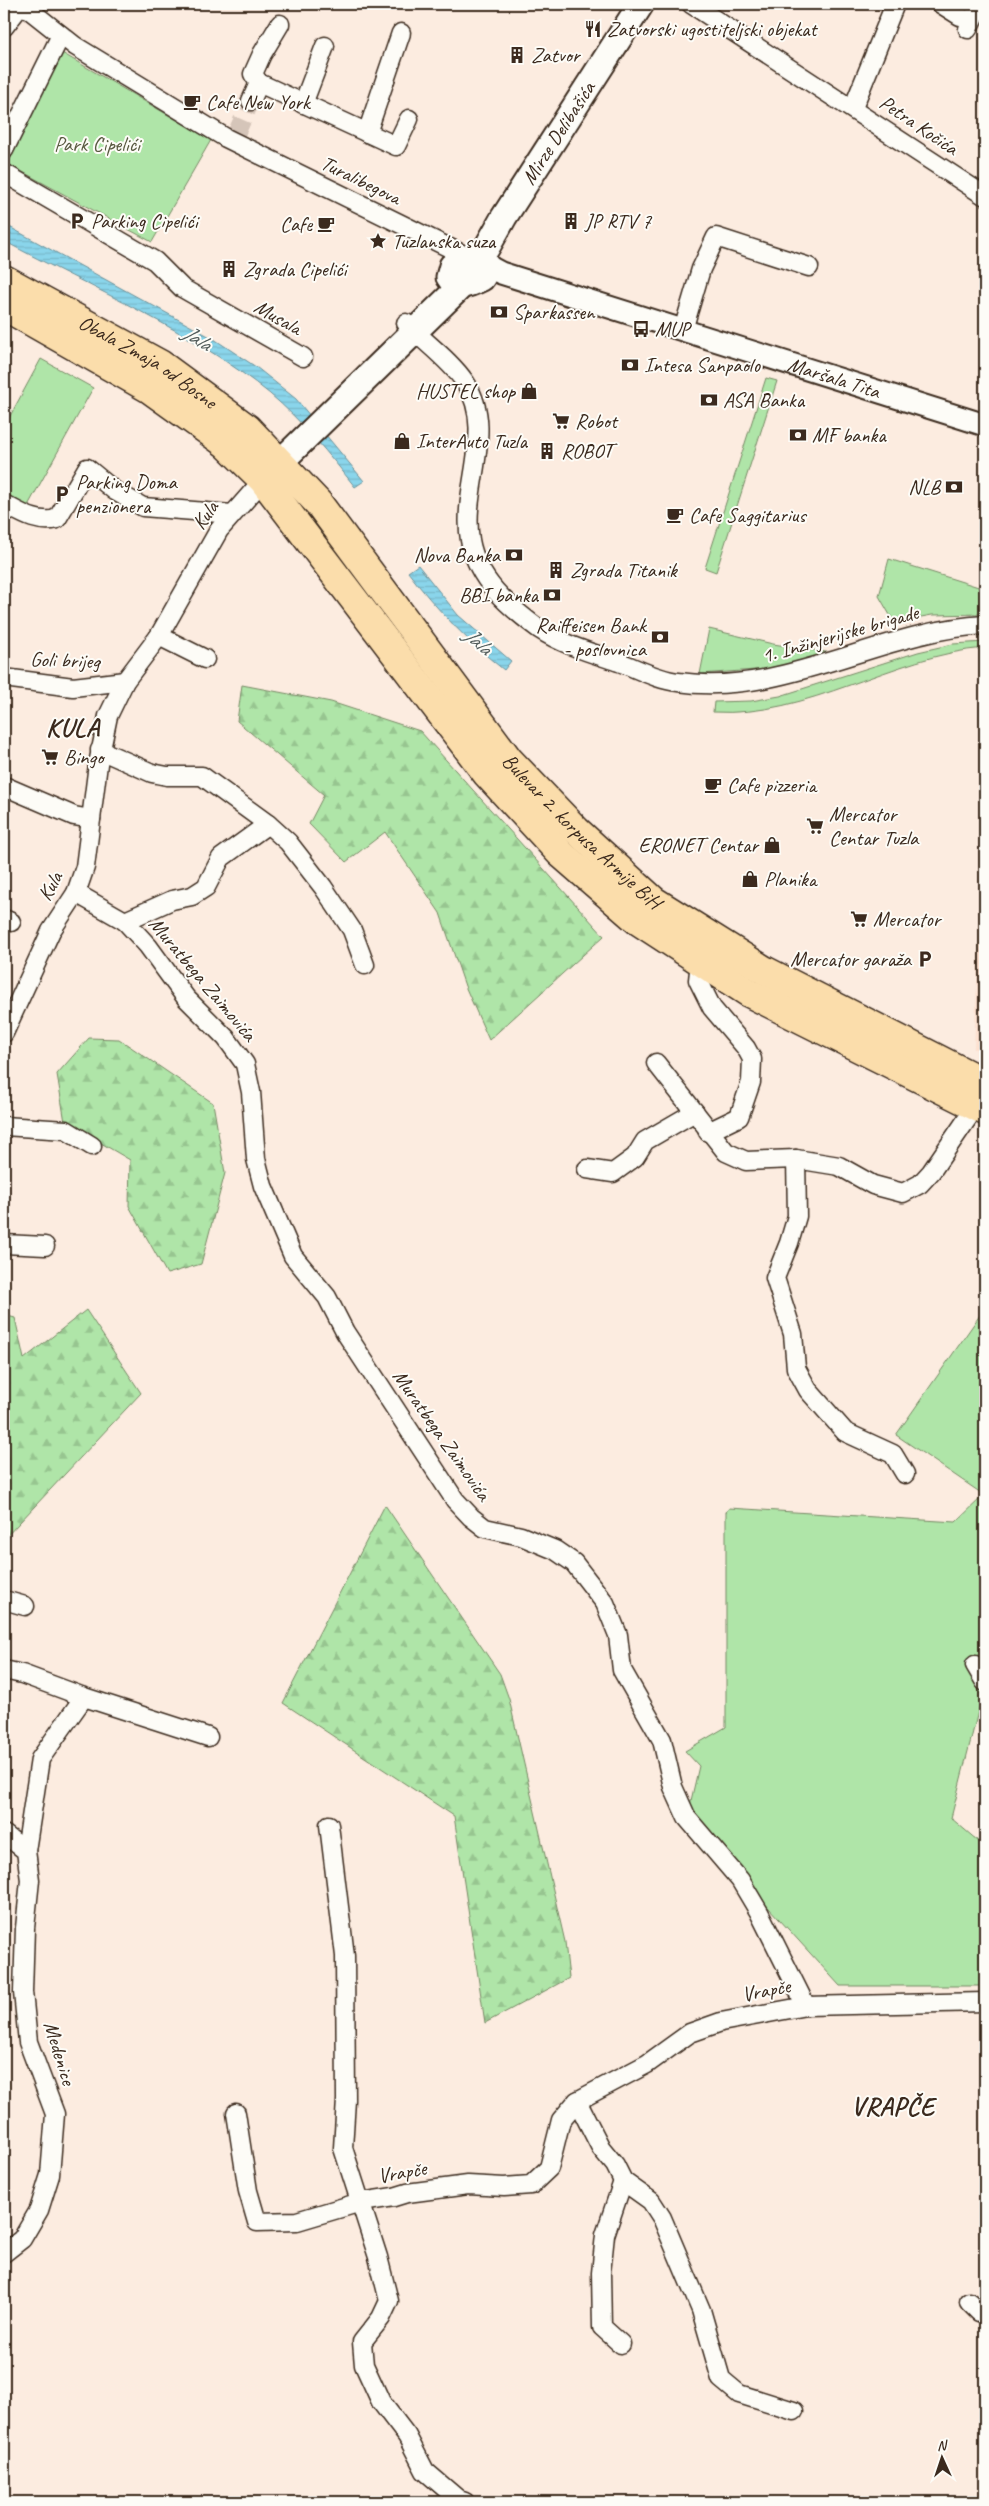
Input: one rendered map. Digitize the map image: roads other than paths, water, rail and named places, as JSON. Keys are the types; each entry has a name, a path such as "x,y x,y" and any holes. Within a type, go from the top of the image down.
{"main road":[{"name":"Mirze Delibašića","path":"264,471 468,269 504,217 637,5"},
{"name":"Obala Zmaja od Bosne","path":"4,279 160,364 247,428 264,471"},
{"name":"Obala Zmaja od Bosne","path":"4,306 148,388 264,471"},
{"name":"Bulevar 2. korpusa Armije BiH","path":"264,471 487,774 567,859 637,920 749,993 982,1100"},
{"name":"Bulevar 2. korpusa Armije BiH","path":"264,471 319,504 509,760 576,830 654,901 764,970 982,1100"}],"street":[{"path":"4,27 22,4"},
{"name":"Turalibegova","path":"22,4 38,13 75,46 234,139 468,269"},
{"name":"Petra Kočića","path":"691,4 853,108 985,196"},
{"name":"Petra Kočića","path":"853,108 895,4"},
{"path":"941,4 964,23 980,4"},
{"path":"251,101 259,83 253,74 262,54 280,24"},
{"path":"367,133 401,33"},
{"path":"4,150 61,35"},
{"path":"302,104 325,46"},
{"name":"Turalibegova","path":"259,83 396,146 409,119"},
{"name":"Musala","path":"4,174 155,261 182,288 303,357"},
{"path":"683,330 701,269 716,237 810,267"},
{"name":"Maršala Tita","path":"468,269 683,330 985,425"},
{"name":"1. Inžinjerijske brigade","path":"410,327 463,380 473,396 478,412 479,428 469,512 470,537 474,555 482,573 499,595 518,613 554,639 668,680 692,684 710,684 779,677 924,634 953,628 985,625"},
{"path":"4,504 29,517 46,522 57,519 87,468 115,490 143,507 232,514"},
{"name":"Kula","path":"4,1033 51,931 76,893 85,867 100,750 108,716 125,681 159,636 219,530 264,471"},
{"path":"159,636 205,658"},
{"name":"Goli brijeg","path":"4,678 72,687 125,681"},
{"path":"100,750 152,773 167,776 202,776 268,824 288,842 323,887 352,930 365,965"},
{"path":"4,786 74,816 91,819"},
{"path":"125,922 172,900 192,896 206,887 221,858 268,824"},
{"name":"Muratbega Zaimovića","path":"76,893 125,922 148,946 186,998 226,1038 245,1064 252,1092 256,1159 263,1186 293,1256 327,1297 345,1332 454,1500 485,1528 521,1536 555,1550 574,1563 605,1603 618,1635 622,1670 662,1740 673,1787 687,1818 740,1880 759,1912 806,2006"},
{"path":"700,962 698,980 712,1008 746,1048 752,1059 751,1082 739,1116 708,1132"},
{"path":"656,1063 695,1112 708,1132 726,1152 746,1161 796,1159 839,1166 873,1184 903,1193 920,1184 931,1172 982,1100"},
{"path":"587,1169 614,1173 635,1157 645,1141 695,1112"},
{"path":"4,1126 66,1130 92,1146"},
{"path":"796,1159 797,1216 790,1243 775,1278 793,1334 796,1368 818,1402 845,1432 893,1454 905,1474"},
{"path":"4,1244 44,1246"},
{"path":"4,1600 25,1606"},
{"path":"975,1665 985,1682"},
{"path":"4,1670 22,1674 84,1697 208,1737"},
{"name":"Medenice","path":"4,2253 22,2239 39,2210 50,2174 55,2114 28,2042 23,1992 25,1928 30,1880 26,1851 40,1759 84,1697"},
{"path":"329,1825 345,1956 346,2100 343,2148 362,2202 389,2301 381,2318 362,2342 364,2365 380,2402 406,2436 426,2471 459,2500 465,2502"},
{"path":"4,1834 26,1851"},
{"name":"Vrapče","path":"236,2113 248,2191 257,2222 297,2221 362,2202 394,2197 407,2192 468,2185 504,2188 531,2185 549,2168 561,2120 577,2102 647,2064 690,2033 721,2022 806,2006 985,2002"},
{"path":"577,2102 601,2148 615,2165 623,2181 651,2201 662,2218 701,2310 721,2379 739,2394 794,2410"},
{"path":"621,2344 602,2327 601,2273 605,2236 623,2181"},
{"path":"969,2302 979,2312 985,2314"}],"water":[{"name":"Jala","path":"4,224 214,339 256,367 296,399 364,481 355,487 293,415 240,371 175,330 4,241"},
{"name":"Jala","path":"418,565 458,615 511,661 504,670 465,636 419,586 408,572"}],"tunnel":[{"path":"235,136 251,101"}],"place":[{"name":"Zatvorski ugostiteljski objekat","path":"593,29"},
{"name":"Zatvor","path":"517,55"},
{"name":"Cafe New York","path":"192,102"},
{"name":"Parking Cipelići","path":"77,221"},
{"name":"JP RTV 7","path":"571,221"},
{"name":"Cafe","path":"326,224"},
{"name":"Tuzlanska suza","path":"378,241"},
{"name":"Zgrada Cipelići","path":"229,269"},
{"name":"Sparkassen","path":"499,312"},
{"name":"MUP","path":"641,329"},
{"name":"Intesa Sanpaolo","path":"630,365"},
{"name":"HUSTEL shop","path":"529,391"},
{"name":"ASA Banka","path":"709,400"},
{"name":"Robot","path":"561,421"},
{"name":"MF banka","path":"798,435"},
{"name":"InterAuto Tuzla","path":"402,441"},
{"name":"ROBOT","path":"547,451"},
{"name":"NLB","path":"954,487"},
{"name":"Parking Doma penzionera","path":"62,494"},
{"name":"Cafe Saggitarius","path":"675,515"},
{"name":"Nova Banka","path":"514,555"},
{"name":"Zgrada Titanik","path":"556,570"},
{"name":"BBI banka","path":"552,595"},
{"name":"Raiffeisen Bank - poslovnica","path":"660,637"},
{"name":"Bingo","path":"50,757"},
{"name":"Cafe pizzeria","path":"713,785"},
{"name":"Mercator Centar Tuzla","path":"815,826"},
{"name":"ERONET Centar","path":"772,845"},
{"name":"Planika","path":"750,879"},
{"name":"Mercator","path":"859,919"},
{"name":"Mercator garaža","path":"925,959"}],"district":[{"name":"KULA","path":"73,727"},
{"name":"VRAPČE","path":"893,2106"}],"park label":[{"name":"Park Cipelići","path":"97,144"}]}
